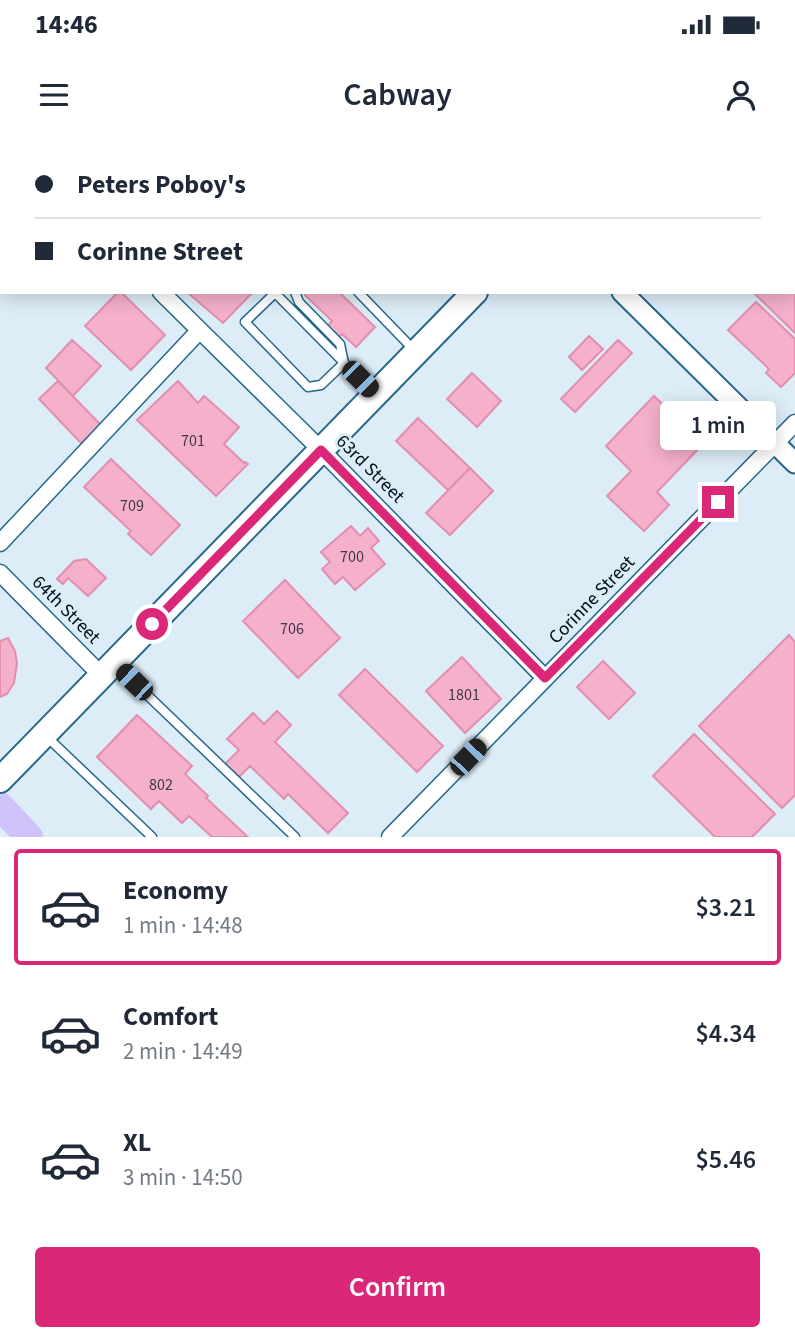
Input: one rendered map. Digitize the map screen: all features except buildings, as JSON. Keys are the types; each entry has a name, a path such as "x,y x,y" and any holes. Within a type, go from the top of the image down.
{"main road":[{"path":"4,776 473,294"}],"street":[{"name":"63rd Street","path":"163,294 545,678"},
{"path":"624,294 795,463"},
{"path":"0,543 199,331"},
{"name":"Corinne Street","path":"390,837 795,423"},
{"name":"64th Street","path":"0,573 107,669"}],"lane":[{"path":"275,294 245,322 308,387 321,385 344,363"},
{"path":"277,294 375,394"},
{"path":"296,294 299,302 340,344 344,363"},
{"path":"360,294 416,352"},
{"path":"107,669 295,837"},
{"path":"44,734 152,837"}],"waterway":[{"path":"0,806 29,837"}],"route":[{"path":"152,624 321,450 545,678 718,502"}]}
